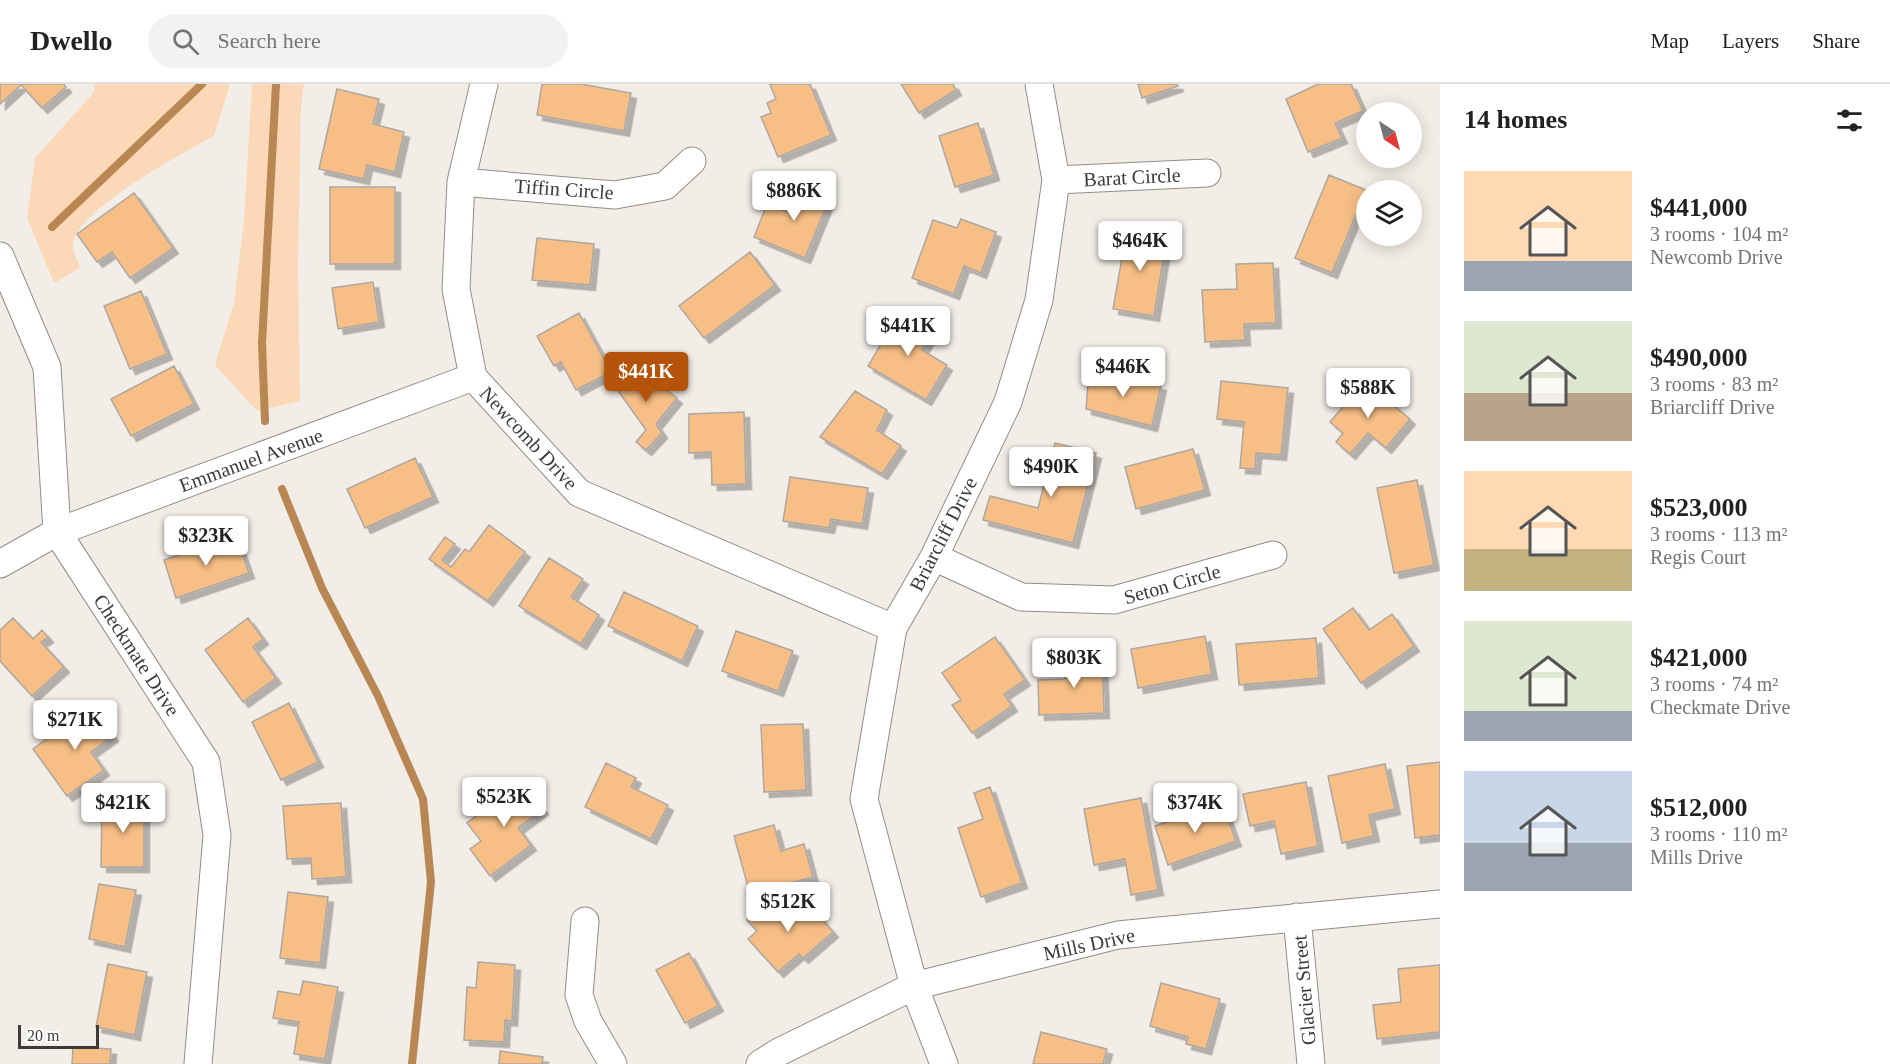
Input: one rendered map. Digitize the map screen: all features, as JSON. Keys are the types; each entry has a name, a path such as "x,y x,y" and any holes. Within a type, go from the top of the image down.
{"street":[{"name":"Newcomb Drive","path":"484,84 461,182 456,289 473,377 579,493 893,628"},
{"name":"Briarcliff Drive","path":"944,1064 914,986 864,799 893,628 934,557 1008,402 1039,300 1056,180 1039,84"},
{"name":"Tiffin Circle","path":"461,182 615,195 665,186 692,161"},
{"name":"Barat Circle","path":"1056,180 1207,173"},
{"name":"Checkmate Drive","path":"0,256 47,367 57,531 206,762 217,835 198,1064"},
{"name":"Emmanuel Avenue","path":"0,564 57,531 473,377"},
{"name":"Seton Circle","path":"934,557 1021,597 1114,600 1273,555"},
{"name":"Mills Drive","path":"760,1064 779,1052 914,986 1118,935 1440,904"},
{"name":"Glacier Street","path":"1297,917 1311,1064"},
{"path":"585,921 579,995 588,1021 612,1064"}],"shaded area":[{"path":"94,84 230,84 214,136 157,168 91,216 78,231 73,245 80,268 54,283 27,218 35,158 95,91"},
{"path":"252,84 304,84 301,106 298,265 300,401 257,411 215,365 234,303 244,221"}],"building":[{"path":"0,84 64,84 66,87 42,108 21,85 0,104"},
{"path":"542,84 581,84 631,93 624,131 537,115"},
{"path":"810,84 831,135 778,157 761,117 771,113 767,103 776,99 770,85"},
{"path":"901,84 953,84 956,90 919,113"},
{"path":"1138,84 1177,84 1178,86 1142,98"},
{"path":"1318,84 1351,84 1359,102 1356,102 1356,114 1335,123 1342,138 1308,152 1286,99"},
{"path":"337,89 379,99 373,124 404,132 395,172 367,165 364,179 319,169"},
{"path":"978,123 994,175 955,187 939,136"},
{"path":"1329,175 1356,186 1356,214 1332,273 1295,258"},
{"path":"799,184 830,197 805,258 754,237 767,204 788,212"},
{"path":"330,187 395,187 395,264 330,264"},
{"path":"134,193 173,248 130,278 112,252 97,262 77,234"},
{"path":"961,219 996,232 981,273 964,266 954,294 912,278 933,220 957,228"},
{"path":"1127,229 1167,235 1154,316 1113,309"},
{"path":"537,238 594,244 590,285 532,280"},
{"path":"750,252 775,285 704,338 679,306"},
{"path":"1273,263 1276,323 1244,324 1245,340 1205,342 1202,290 1237,289 1236,264"},
{"path":"373,282 379,322 338,329 332,288"},
{"path":"141,291 167,354 130,369 104,306"},
{"path":"900,312 933,332 922,350 947,365 926,400 868,366"},
{"path":"579,313 611,372 576,390 561,362 554,366 537,336"},
{"path":"635,365 677,398 656,424 662,433 646,450 636,442 646,430 616,388"},
{"path":"174,366 194,404 131,436 111,399"},
{"path":"1089,372 1161,385 1152,426 1086,409"},
{"path":"1221,381 1288,388 1281,455 1256,453 1255,469 1240,468 1244,422 1217,419"},
{"path":"1365,381 1410,419 1386,448 1368,433 1350,454 1336,442 1343,433 1330,422"},
{"path":"855,391 887,410 877,430 901,446 882,474 820,437"},
{"path":"744,412 746,484 712,485 711,452 689,453 689,414"},
{"path":"1055,443 1096,453 1073,543 983,520 990,496 1038,508"},
{"path":"1193,449 1205,490 1136,509 1125,467"},
{"path":"415,458 433,497 365,528 347,489"},
{"path":"790,477 868,488 862,524 831,519 829,528 783,521"},
{"path":"1417,480 1434,565 1394,573 1377,488"},
{"path":"489,525 525,552 488,601 429,559 445,537 455,544 442,560 451,567 465,549 469,552"},
{"path":"236,536 249,573 176,598 164,560"},
{"path":"549,558 583,579 571,597 599,615 581,644 519,606"},
{"path":"624,592 698,626 682,661 608,626"},
{"path":"1353,608 1369,630 1392,614 1414,646 1361,683 1323,629"},
{"path":"13,618 33,639 42,630 48,637 41,642 64,667 32,696 0,661 0,630"},
{"path":"248,618 263,639 253,647 276,678 243,702 205,650"},
{"path":"736,631 793,651 778,691 722,671"},
{"path":"1205,636 1212,674 1138,688 1131,649"},
{"path":"995,637 1025,680 1004,694 1012,706 972,733 952,705 961,700 942,673"},
{"path":"1316,638 1319,678 1239,685 1236,644"},
{"path":"1102,656 1104,713 1039,715 1038,680 1065,679 1064,657"},
{"path":"289,703 318,762 281,780 252,722"},
{"path":"92,706 113,736 91,752 104,770 67,796 33,749"},
{"path":"803,724 806,790 764,792 761,725"},
{"path":"1440,762 1440,835 1415,838 1407,766"},
{"path":"606,763 636,778 631,787 668,805 651,839 585,807"},
{"path":"1385,764 1395,809 1369,815 1374,836 1342,843 1328,776"},
{"path":"522,781 543,809 518,828 531,845 490,876 470,849 481,841 467,823"},
{"path":"1306,782 1318,846 1281,854 1274,821 1250,826 1243,794"},
{"path":"990,787 1022,883 981,897 958,828 983,819 974,793"},
{"path":"1141,798 1158,890 1131,895 1125,859 1094,865 1084,809"},
{"path":"144,800 144,867 101,867 102,801"},
{"path":"341,803 346,877 312,879 311,858 287,859 283,806"},
{"path":"1222,803 1236,841 1168,865 1155,826"},
{"path":"774,825 781,851 804,844 813,877 750,894 734,836"},
{"path":"99,884 136,890 125,947 89,939"},
{"path":"288,892 328,897 320,963 280,958"},
{"path":"802,896 833,932 803,958 799,954 778,972 748,939 757,931 747,920 765,903 778,918"},
{"path":"689,953 718,1006 685,1023 656,970"},
{"path":"478,962 515,965 512,1021 505,1020 504,1042 464,1040 467,987 476,988"},
{"path":"108,964 147,972 135,1035 96,1027"},
{"path":"1440,965 1440,1032 1377,1039 1373,1005 1401,1002 1398,969"},
{"path":"303,981 338,987 325,1059 294,1054 299,1022 273,1018 278,991 300,995"},
{"path":"1161,983 1220,999 1206,1049 1186,1044 1188,1037 1150,1026"},
{"path":"1041,1032 1107,1049 1103,1064 1033,1064"},
{"path":"73,1047 111,1049 110,1064 72,1064"},
{"path":"500,1051 543,1057 542,1064 499,1064"}],"waterway":[{"path":"52,227 202,84"},
{"path":"265,421 262,343 276,84"},
{"path":"282,489 322,588 378,696 423,799 431,882 412,1064"}]}
